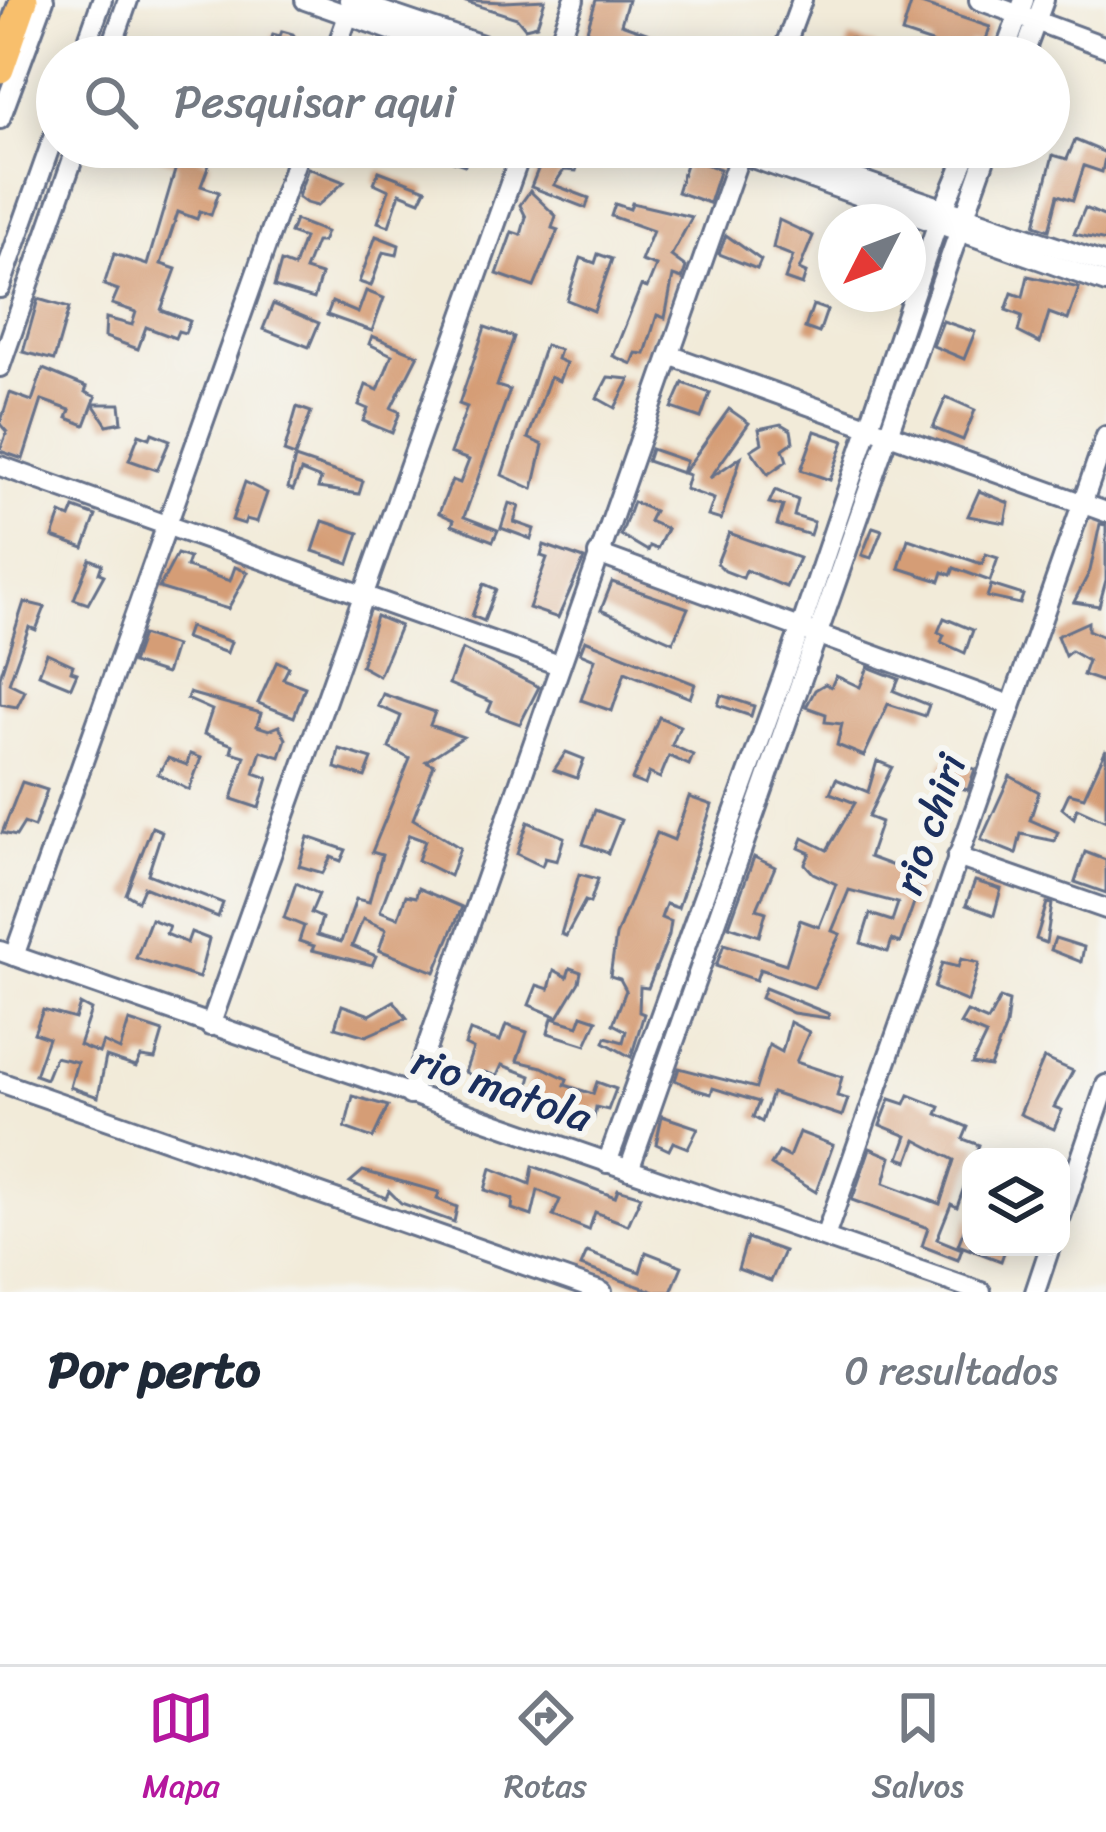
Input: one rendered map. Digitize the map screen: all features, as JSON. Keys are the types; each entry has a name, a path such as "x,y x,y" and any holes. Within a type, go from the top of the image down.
{"highway":[{"path":"0,27 10,0"},
{"path":"0,69 24,0"}],"street":[{"path":"0,119 44,0"},
{"path":"89,36 102,0"},
{"path":"115,36 128,0"},
{"path":"304,0 351,4 452,36"},
{"path":"561,36 574,0"},
{"path":"789,36 802,0"},
{"path":"979,0 1026,12 1106,47"},
{"path":"1026,12 1044,0"},
{"path":"340,36 351,4"},
{"path":"351,4 421,36"},
{"path":"0,288 42,168"},
{"path":"0,367 70,168"},
{"path":"7,954 293,168"},
{"path":"210,1026 516,168"},
{"path":"410,1095 598,554 739,168"},
{"path":"796,168 941,216"},
{"path":"818,168 1106,283"},
{"path":"629,1170 877,431 941,216 961,168"},
{"path":"877,431 981,168"},
{"path":"961,224 1106,264"},
{"path":"672,356 1106,512"},
{"name":"rio chiri","path":"825,1238 1106,436"},
{"path":"0,466 560,664"},
{"path":"598,554 1010,705"},
{"path":"608,1163 811,630"},
{"path":"957,857 1106,909"},
{"name":"rio matola","path":"7,954 981,1292"},
{"path":"0,1082 602,1292"},
{"path":"1070,1190 1106,1085"},
{"path":"1035,1292 1048,1256"}],"building":[{"path":"460,0 545,0 537,25 525,28 517,18"},
{"path":"596,0 628,0 621,24 655,36 585,36"},
{"path":"912,1 990,27 987,36 902,33"},
{"path":"1075,140 1106,153 1102,172 1084,166 1073,200 1058,195 1049,230 1035,225 1050,168 1070,168"},
{"path":"176,168 208,168 201,186 219,192 211,215 200,211 197,219 178,212 161,264 176,269 161,310 190,321 185,333 178,331 175,338 146,327 138,349 105,337 106,318 132,325 136,312 112,304 118,290 104,285 114,254 147,265"},
{"path":"308,168 344,182 317,206 298,197"},
{"path":"539,168 577,168 564,170 554,185 589,198 586,208 531,187"},
{"path":"685,168 720,169 709,203 677,192"},
{"path":"379,171 426,189 420,201 400,193 389,226 378,222 389,190 374,183"},
{"path":"530,191 556,216 552,228 558,230 534,287 497,274 512,232 521,235 526,217 520,205"},
{"path":"632,203 692,217 671,256 686,267 682,279 673,276 665,318 657,315 645,354 636,353 632,364 613,356 641,286 647,288 656,266 641,261 653,231 611,216 615,204 630,209"},
{"path":"1085,208 1106,217 1106,241 1074,234"},
{"path":"295,220 326,232 322,242 316,242 305,270 321,275 314,299 274,287 281,262 294,267 304,238 290,233"},
{"path":"779,220 813,236 799,270 806,273 802,285 785,279 793,256 773,248"},
{"path":"726,235 761,260 757,269 719,254"},
{"path":"376,236 399,245 397,255 383,252 371,286 359,282"},
{"path":"598,254 612,259 594,311 567,300 581,258 595,263"},
{"path":"1028,276 1079,288 1068,320 1049,313 1040,343 1018,332 1022,316 1006,310 1012,293 1023,297"},
{"path":"366,291 384,298 372,331 327,315 332,302 358,313"},
{"path":"38,299 69,308 54,360 23,352"},
{"path":"273,304 319,323 309,347 263,329"},
{"path":"813,305 818,312 826,312 819,333 805,328"},
{"path":"943,321 975,332 964,359 933,346"},
{"path":"485,327 514,337 497,386 510,390 464,517 498,530 493,541 452,525 454,520 439,513 452,480 460,483 469,460 450,453 467,407 459,404"},
{"path":"372,336 418,355 391,408 400,412 392,433 363,421 368,409 359,405 366,385 378,390 392,355 369,344"},
{"path":"545,345 560,350 557,359 566,363 559,381 550,377 528,438 543,445 533,489 502,475"},
{"path":"43,369 87,387 85,392 96,397 85,425 67,418 70,410 42,400 23,459 0,451 7,432 0,424 10,393 32,401"},
{"path":"608,377 630,379 615,408 597,398"},
{"path":"683,383 710,393 701,418 672,408"},
{"path":"946,397 975,410 963,440 933,428"},
{"path":"93,404 120,404 122,422 107,425"},
{"path":"297,407 311,412 295,456 284,452"},
{"path":"729,409 749,423 710,478 741,457 721,520 708,516 714,499 685,489 689,475 683,473"},
{"path":"781,424 791,430 793,442 783,449 787,461 768,474 751,450 762,443 759,429"},
{"path":"815,431 844,441 830,480 801,470"},
{"path":"152,433 170,440 157,470 129,460 139,434 150,438"},
{"path":"651,449 686,461 682,473 647,461"},
{"path":"295,458 363,481 359,494 318,488 321,479 301,471 293,490 288,488"},
{"path":"245,482 267,493 257,522 246,519 244,524 232,520"},
{"path":"775,490 798,500 794,516 814,522 810,535 777,525 783,506 769,503"},
{"path":"979,491 1009,503 1005,523 968,516"},
{"path":"633,502 654,511 649,521 667,529 657,549 650,546 648,551 621,535"},
{"path":"509,503 519,506 514,522 534,529 531,539 501,528"},
{"path":"74,508 96,516 84,548 53,537 61,514 70,518"},
{"path":"323,521 359,533 349,563 313,551"},
{"path":"1100,524 1106,525 1106,580 1099,606 1074,602 1090,571"},
{"path":"873,527 882,530 871,558 862,555"},
{"path":"729,533 799,558 786,587 746,570 743,578 725,571 717,563"},
{"path":"908,539 982,564 986,554 998,558 990,581 954,568 951,575 943,572 940,581 899,568"},
{"path":"544,545 584,559 558,618 529,608 547,558 541,556"},
{"path":"177,554 189,558 186,567 230,581 235,567 248,572 228,609 159,588"},
{"path":"90,559 102,564 99,573 104,575 88,604 74,599"},
{"path":"612,582 688,608 673,642 601,610"},
{"path":"484,584 496,589 484,621 472,616"},
{"path":"991,585 1023,595 1020,604 987,597"},
{"path":"24,602 45,607 36,630 29,627 9,683 25,691 17,707 0,704 0,677"},
{"path":"376,616 400,626 379,676 361,666"},
{"path":"944,618 973,630 965,653 941,642 944,635 938,632"},
{"path":"1088,622 1088,630 1106,638 1106,683 1083,675 1088,661 1071,651 1065,656 1057,636"},
{"path":"189,627 231,642 227,653 185,638"},
{"path":"142,635 175,646 166,674 132,663"},
{"path":"585,640 695,684 690,698 625,672 612,711 581,700 595,659 580,653"},
{"path":"462,649 539,687 520,724 488,712 492,702 449,684"},
{"path":"47,653 73,665 71,671 77,673 71,687 39,674"},
{"path":"277,661 289,667 283,679 305,687 294,717 258,703"},
{"path":"868,667 899,679 894,691 929,705 925,716 888,704 864,756 837,745 842,724 825,722 826,714 806,707 815,690 825,684 831,687 836,676 860,687"},
{"path":"189,693 261,713 257,726 269,730 279,726 286,739 280,757 261,751 254,773 268,778 259,808 232,799 245,756 231,752 233,745 204,734 212,710 187,699"},
{"path":"383,694 435,712 430,725 463,737 426,761 434,765 413,819 460,848 450,876 418,860 425,841 409,835 380,911 398,918 406,895 416,897 418,888 462,907 435,972 379,950 386,929 363,919 352,946 376,956 372,965 312,950 314,946 299,941 304,926 284,918 296,883 319,894 311,913 322,918 317,935 341,942 356,899 369,902 382,855 372,852 410,759 389,748 401,716 378,706"},
{"path":"721,695 754,706 751,716 718,705"},
{"path":"659,717 680,726 672,745 693,755 689,765 669,756 660,778 649,773 645,785 632,780"},
{"path":"339,749 372,759 365,777 335,768"},
{"path":"1106,749 1106,821 1077,808 1074,818 1062,808 1069,793 1084,797"},
{"path":"566,752 584,759 577,778 554,770"},
{"path":"190,754 201,758 189,790 158,774 168,758 187,765"},
{"path":"877,761 892,767 868,817 881,822 869,857 923,877 900,943 892,940 888,952 861,943 870,914 892,921 898,903 849,890 832,931 840,934 814,988 760,969 756,980 716,966 724,944 786,964 800,920 819,927 836,884 813,873 805,864 810,853 799,848 803,838 827,850 855,803 830,793 836,779 868,792"},
{"path":"943,761 975,769 968,790 938,782"},
{"path":"1010,776 1039,792 1030,820 1058,832 1055,841 1021,834 1016,854 981,840"},
{"path":"22,782 47,790 34,827 24,823 16,836 2,833"},
{"path":"689,797 712,805 678,908 666,904 661,918 671,922 669,935 648,988 640,987 639,1012 644,1014 631,1057 604,1042 606,1037 623,1042 626,1031 613,1024 626,990 620,979 610,976 616,936 657,833 674,840"},
{"path":"595,810 621,820 608,853 583,844"},
{"path":"528,822 564,837 557,861 545,858 542,866 517,854"},
{"path":"152,827 162,831 148,874 223,903 218,917 144,887 138,901 126,894"},
{"path":"308,837 346,850 341,861 331,857 323,873 299,866"},
{"path":"1085,852 1106,860 1106,893 1075,882"},
{"path":"754,857 775,867 757,909 766,912 759,936 729,926"},
{"path":"579,874 598,879 590,903 585,901 566,936 561,934"},
{"path":"975,881 1001,889 994,915 966,905"},
{"path":"1047,903 1052,904 1046,943 1036,939"},
{"path":"151,919 169,926 166,934 187,943 191,932 209,939 199,978 136,958"},
{"path":"1055,938 1084,947 1081,962 1051,950"},
{"path":"961,959 979,963 968,1002 934,988 942,963 958,967"},
{"path":"570,968 581,972 579,982 558,1017 529,1005 537,985 549,989 554,970 567,977"},
{"path":"765,988 829,1014 828,1018 793,1013 761,998"},
{"path":"1000,998 1009,1001 1006,1026 990,1067 972,1064 986,1035 960,1024 967,1012 988,1021"},
{"path":"394,1001 407,1018 366,1036 335,1027 342,1005 370,1015"},
{"path":"80,1004 91,1010 79,1045 99,1053 103,1042 120,1050 129,1021 163,1032 155,1059 141,1057 136,1067 106,1057 98,1097 70,1087 77,1062 55,1057 46,1079 35,1075 48,1038 34,1033 43,1010 75,1019"},
{"path":"582,1015 597,1020 586,1045 548,1033 552,1018 578,1026"},
{"path":"790,1022 809,1032 796,1062 842,1077 837,1096 848,1099 842,1116 772,1093 762,1122 753,1117 759,1102 713,1088 711,1094 675,1080 679,1068 756,1088 769,1045 782,1052"},
{"path":"506,1025 527,1032 517,1061 542,1067 567,1079 565,1085 593,1094 597,1082 616,1089 608,1110 596,1107 594,1118 526,1094 531,1076 502,1065 497,1076 484,1072 481,1080 465,1072 473,1049 465,1045 470,1031 500,1041"},
{"path":"1044,1058 1073,1071 1054,1107 1062,1110 1054,1129 1020,1114"},
{"path":"909,1095 940,1107 937,1114 968,1127 963,1139 979,1145 962,1148 962,1193 957,1207 951,1204 937,1239 962,1249 958,1260 922,1246 928,1228 852,1200 870,1148 891,1157 884,1183 940,1204 954,1160 916,1140 908,1161 899,1158 907,1136 880,1125 890,1099 905,1104"},
{"path":"353,1096 388,1106 373,1138 345,1128"},
{"path":"662,1116 698,1128 688,1148 673,1142 669,1150 656,1144"},
{"path":"799,1132 833,1145 816,1192 771,1165 779,1152 789,1157"},
{"path":"533,1166 615,1197 618,1189 641,1196 628,1225 595,1212 589,1230 553,1216 560,1200 538,1190 532,1216 512,1209 513,1199 485,1190 491,1168 530,1184"},
{"path":"363,1171 439,1192 437,1199 457,1207 454,1222 401,1203 389,1191 386,1198 350,1182"},
{"path":"747,1238 784,1251 771,1281 738,1269"},
{"path":"587,1252 640,1272 646,1252 682,1266 671,1292 655,1292 581,1266"}]}
